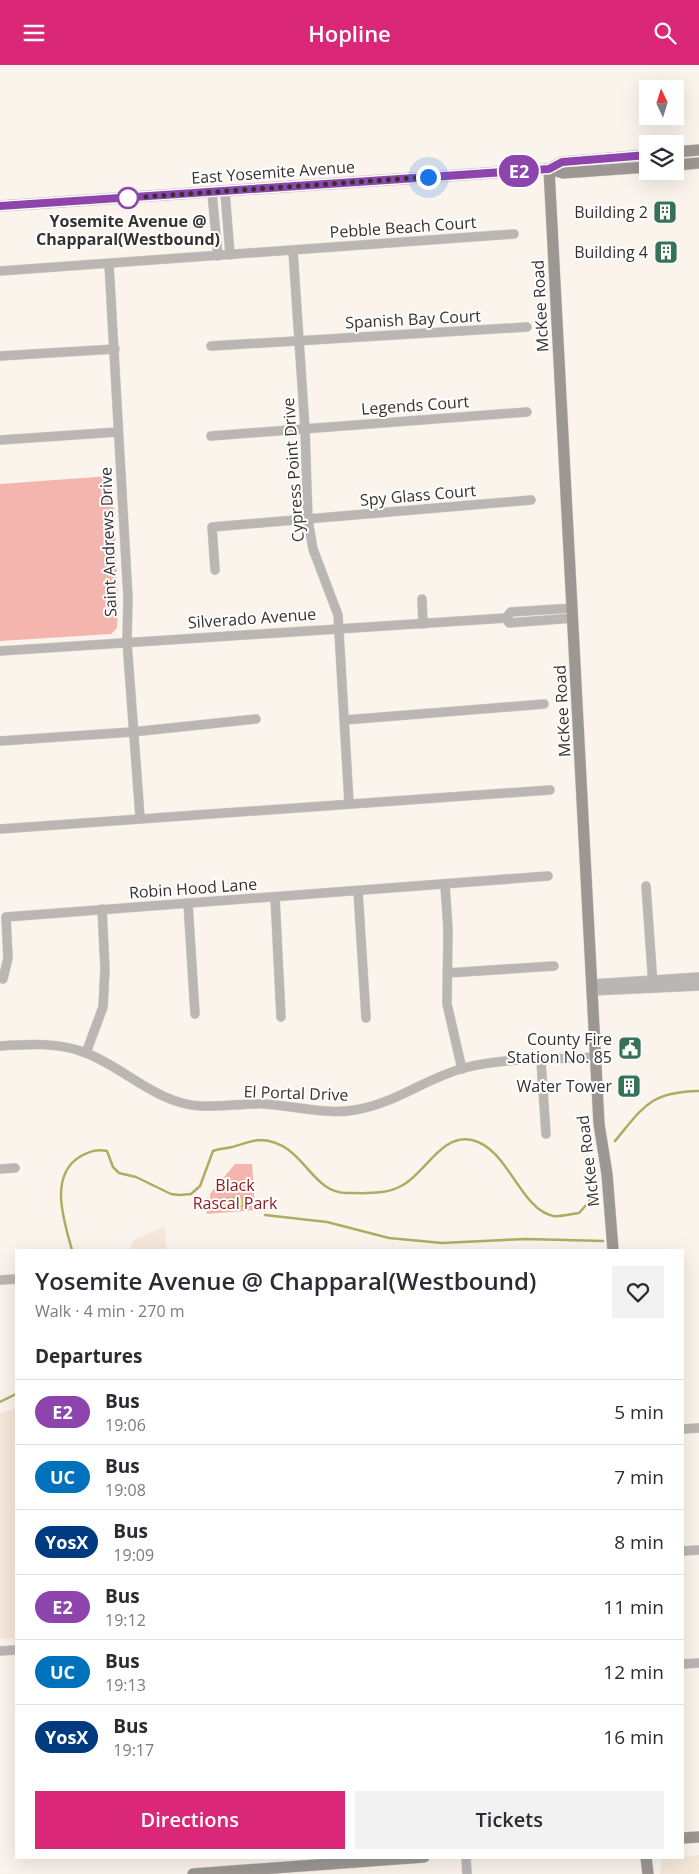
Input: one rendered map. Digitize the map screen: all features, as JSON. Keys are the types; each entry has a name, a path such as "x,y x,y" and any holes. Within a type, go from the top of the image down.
{"street":[{"path":"684,151 699,150"},
{"name":"East Yosemite Avenue","path":"549,169 562,162 639,156"},
{"path":"684,164 699,163"},
{"name":"East Yosemite Avenue","path":"0,206 549,169 564,173 639,168"},
{"name":"McKee Road","path":"549,169 595,1057 599,1124 608,1181 613,1249"},
{"path":"226,192 230,255"},
{"path":"212,193 218,255"},
{"name":"Pebble Beach Court","path":"0,271 514,234"},
{"name":"Cypress Point Drive","path":"293,251 305,429 308,520 313,549 333,596 340,627 349,803"},
{"name":"Saint Andrews Drive","path":"110,264 128,598 127,642 132,732 140,817"},
{"name":"Spanish Bay Court","path":"211,346 527,327"},
{"path":"0,356 115,349"},
{"name":"Legends Court","path":"211,436 527,412"},
{"path":"0,440 118,432"},
{"name":"Spy Glass Court","path":"215,571 212,527 530,500"},
{"path":"422,599 423,624"},
{"name":"Silverado Avenue","path":"0,651 340,627 506,618 509,623 573,613"},
{"path":"345,720 544,704"},
{"path":"0,741 132,732 256,719"},
{"path":"0,829 140,817 550,790"},
{"name":"Robin Hood Lane","path":"3,979 8,959 6,917 548,876"},
{"path":"445,885 448,929 446,1004 462,1069"},
{"path":"646,886 653,984"},
{"path":"358,891 366,1018"},
{"path":"275,897 281,1017"},
{"path":"188,903 194,1014"},
{"path":"86,1053 103,1007 105,969 102,909"},
{"path":"447,973 554,966"},
{"path":"653,984 699,977"},
{"path":"592,987 653,984 699,986"},
{"name":"El Portal Drive","path":"0,1046 35,1044 86,1053 164,1096 199,1106 234,1107 261,1104 330,1112 355,1110 386,1103 462,1069 494,1063 595,1057"},
{"path":"541,1061 546,1134"},
{"path":"0,1169 15,1168"},
{"path":"0,1280 15,1279"},
{"path":"684,1429 699,1428"},
{"path":"684,1551 699,1550"},
{"path":"0,1651 15,1650"},
{"path":"684,1664 699,1663"},
{"path":"684,1838 699,1837"},
{"path":"193,1874 309,1870 406,1859"},
{"path":"466,1859 467,1874"},
{"path":"646,1859 648,1874"}],"shaded area":[{"path":"242,1197 243,1206 219,1208 219,1199"},
{"path":"165,1226 166,1249 130,1249 134,1240"},
{"path":"15,1408 15,1638 0,1639 0,1413"},
{"path":"699,1855 699,1874 660,1874 662,1859 684,1859 684,1856"}],"green space":[{"path":"110,476 112,506 114,508 118,602 117,628 111,634 0,641 0,484"},
{"name":"Black Rascal Park","path":"235,1164 252,1164 255,1210 207,1214 206,1199 210,1199 210,1194"}],"waterway":[{"path":"615,1141 641,1110 650,1103 669,1094 699,1091"},
{"path":"72,1249 65,1226 61,1199 62,1186 71,1164 81,1156 97,1150 107,1151 113,1167 119,1173 136,1177 171,1194 180,1195 191,1194 200,1186 213,1151 261,1140 276,1143 287,1149 324,1185 334,1191 347,1193 376,1193 403,1185 443,1148 461,1139 472,1140 484,1145 495,1154 531,1202 542,1211 553,1216 579,1213 589,1202 597,1181"},
{"path":"265,1215 327,1222 389,1238 442,1243 526,1239 603,1241"},
{"path":"0,1402 15,1394"}],"bus line":[{"name":"E2","path":"0,206 549,169 562,162 639,156"}],"place":[{"name":"Yosemite Avenue @ Chapparal(Westbound)","path":"128,198"},
{"name":"Building 2","path":"665,212"},
{"name":"Building 4","path":"666,252"},
{"name":"County Fire Station No. 85","path":"630,1048"},
{"name":"Water Tower","path":"629,1086"}],"route":[{"path":"128,198 428,177"}]}
